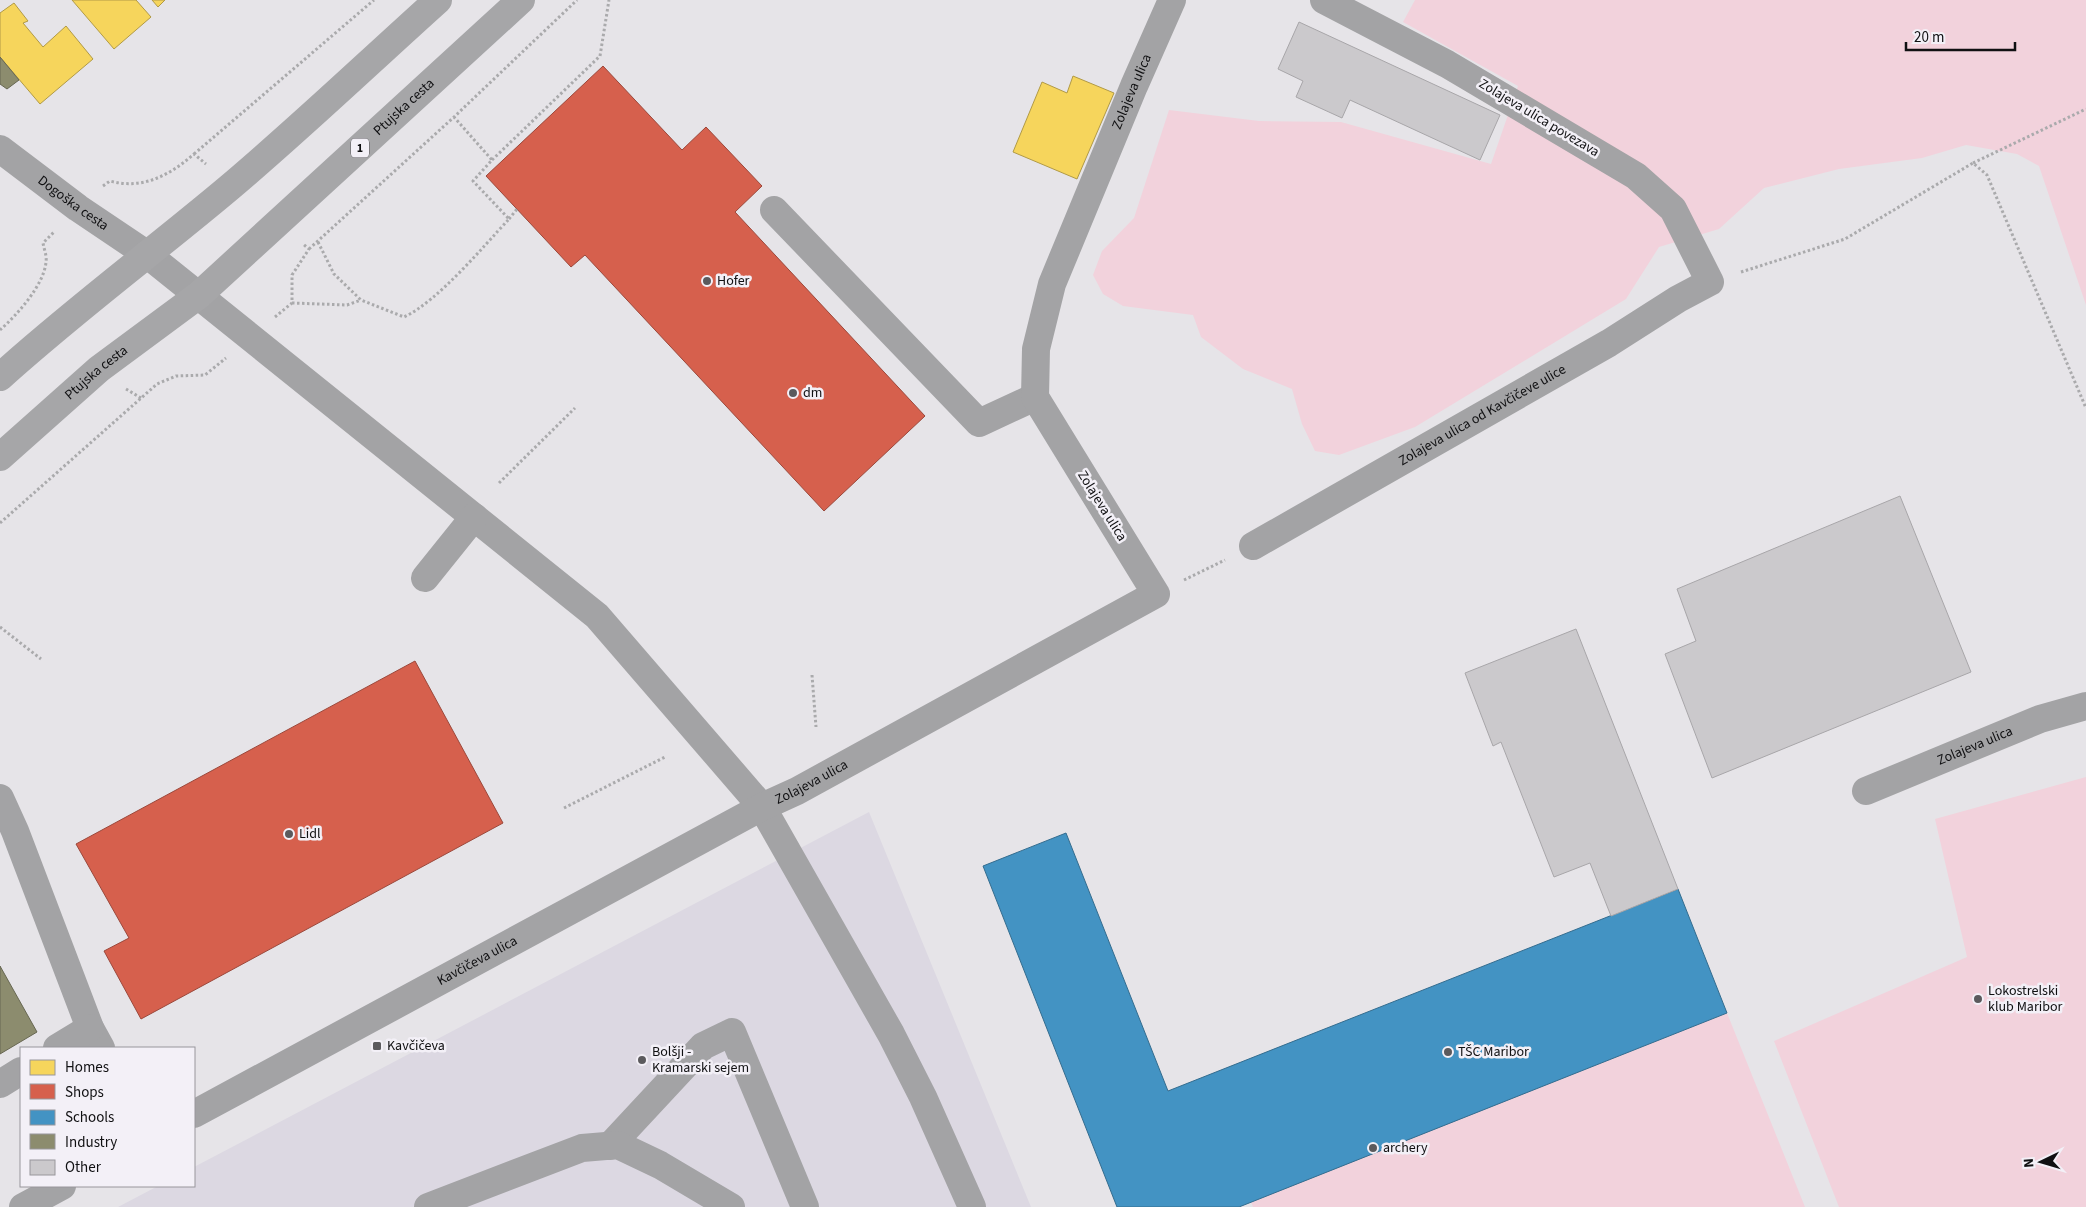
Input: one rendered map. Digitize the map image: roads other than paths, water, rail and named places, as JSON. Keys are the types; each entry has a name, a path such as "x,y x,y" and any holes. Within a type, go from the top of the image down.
{"main road":[{"path":"0,377 48,333 148,255 232,185 438,0"},
{"name":"Ptujska cesta","path":"0,457 99,369 199,295 521,0"}],"street":[{"name":"Zolajeva ulica","path":"762,807 796,791 1156,594 1034,397 1036,348 1052,284 1134,86 1172,0"},
{"name":"Zolajeva ulica povezava","path":"1324,0 1447,64 1636,176 1673,208 1710,282"},
{"name":"Dogoška cesta","path":"0,149 78,208 148,255"},
{"path":"774,210 979,423 1034,397"},
{"path":"148,255 199,295"},
{"name":"Zolajeva ulica od Kavčičeve ulice","path":"1253,546 1710,282"},
{"name":"Zolajeva ulica","path":"199,295 597,616 762,807 892,1034 923,1097 972,1207"},
{"path":"424,578 474,517"},
{"name":"Zolajeva ulica","path":"1866,791 2040,719 2086,706"},
{"path":"0,798 15,831 96,1038 61,1047"},
{"name":"Kavčičeva ulica","path":"195,1113 762,807"},
{"path":"610,1146 704,1046 732,1032 805,1207"},
{"path":"0,1084 20,1072"},
{"path":"428,1207 582,1148 618,1145 660,1165 732,1207"},
{"path":"23,1207 60,1187"}],"place":[{"name":"Hofer","path":"707,281"},
{"name":"dm","path":"793,393"},
{"name":"Lidl","path":"289,834"},
{"name":"Lokostrelski klub Maribor","path":"1978,999"},
{"name":"Kavčičeva","path":"377,1046"},
{"name":"TŠC Maribor","path":"1448,1052"},
{"name":"Bolšji - Kramarski sejem","path":"642,1060"},
{"name":"archery","path":"1373,1148"}]}
